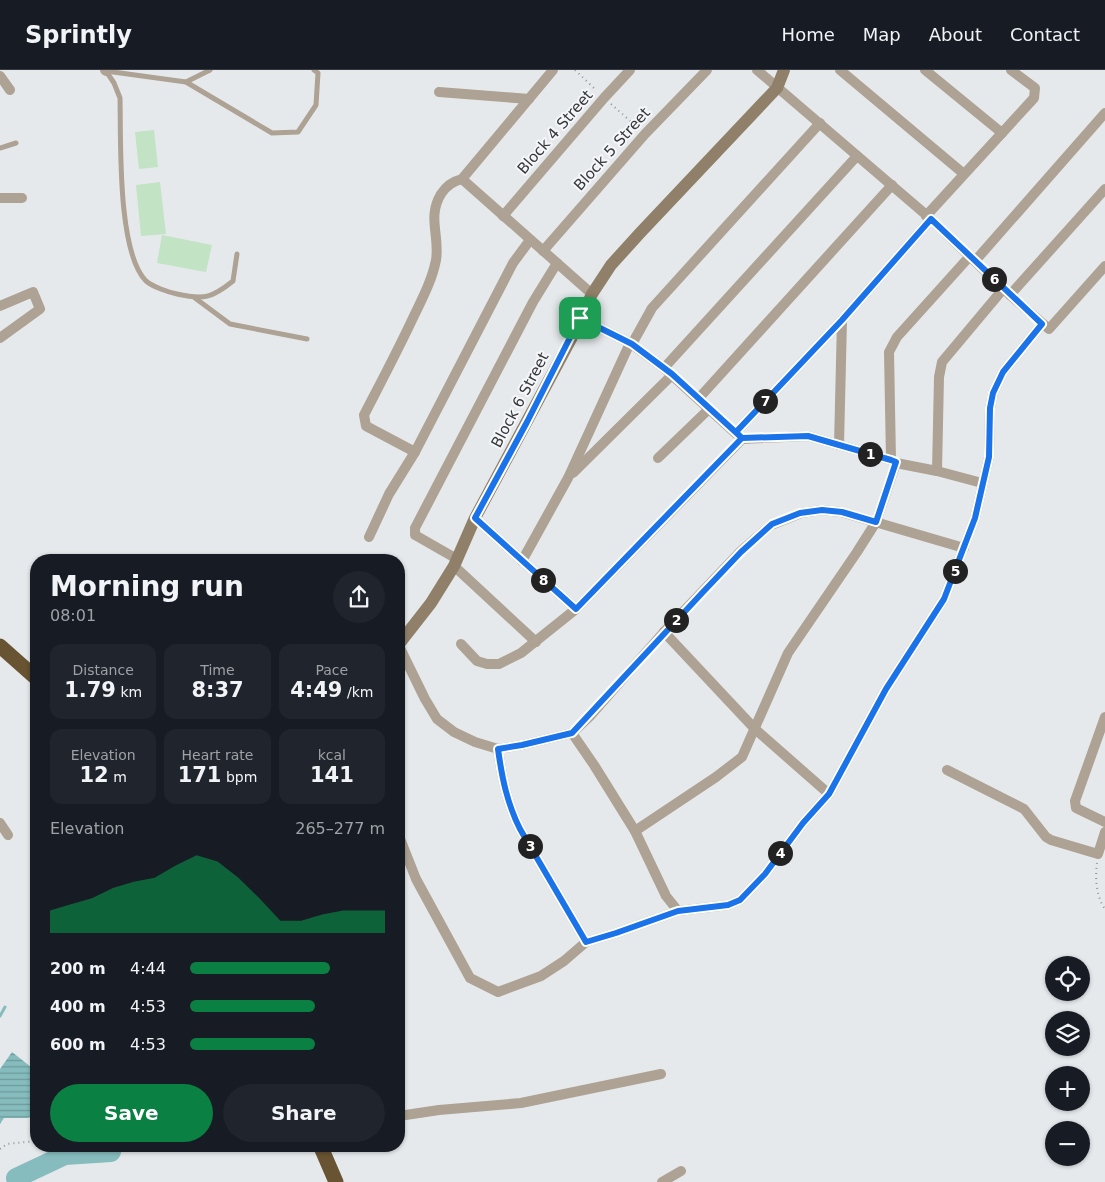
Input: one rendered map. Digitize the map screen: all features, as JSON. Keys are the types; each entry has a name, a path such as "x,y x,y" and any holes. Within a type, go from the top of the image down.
{"highway":[{"path":"0,646 30,673"},
{"path":"323,1152 336,1182"}],"street":[{"path":"415,452 366,426 364,415 399,348 432,274 436,258 435,204 443,191 454,181 462,179 553,70"},
{"name":"Block 4 Street","path":"503,216 630,70"},
{"name":"Block 5 Street","path":"543,251 645,134 706,70"},
{"path":"757,70 892,186 1049,329 1104,268"},
{"name":"Block 6 Street","path":"405,637 431,603 456,562 475,518 527,422 592,294 611,265 777,88 784,70"},
{"path":"840,70 964,174"},
{"path":"925,70 1002,133"},
{"path":"462,644 477,661 487,664 499,664 521,654 576,609 739,435 842,320 964,174 1034,98 1035,88 1010,70"},
{"path":"0,76 10,90"},
{"path":"439,92 529,99"},
{"path":"635,831 716,778 742,757 788,653 858,552 876,522 894,461 889,352 897,337 972,259 1105,113"},
{"path":"522,561 568,478 631,344 652,308 820,123"},
{"path":"568,478 668,371 858,156"},
{"path":"462,179 592,294"},
{"path":"698,398 892,186"},
{"path":"937,471 939,377 942,362 1105,189"},
{"path":"0,198 22,198"},
{"path":"370,537 389,494 415,452 513,263 530,240"},
{"path":"536,642 456,562 414,535 415,528 533,302 557,264"},
{"path":"0,306 34,292 40,309 0,338"},
{"path":"580,318 631,344 668,371 739,435 808,436 894,461 982,483"},
{"path":"840,445 842,320"},
{"path":"405,851 416,879 470,978 498,992 541,976 564,961 586,942 678,911 728,905 740,900 765,874 803,823 829,794 886,689 944,599 975,518 989,457 990,408 993,393 1003,372 1042,324"},
{"path":"658,458 709,409"},
{"path":"405,657 425,699 438,719 454,732 475,742 498,749 522,745 572,733 664,632 741,552 772,524 800,513 822,510 842,512 964,548"},
{"path":"475,518 576,609"},
{"path":"664,632 755,728 829,794"},
{"path":"1105,718 1075,801 1076,808 1105,822"},
{"path":"572,733 635,831 666,896 678,911"},
{"path":"498,749 502,780 511,810 520,829 586,942"},
{"path":"947,770 1024,809 1046,837 1098,854 1105,832"},
{"path":"0,823 8,835"},
{"path":"405,1115 439,1110 521,1103 661,1074"},
{"path":"662,1182 681,1172"}],"lane":[{"path":"105,70 186,82 272,133 298,132 316,105 318,73 314,70"},
{"path":"105,70 114,83 120,98 123,194 127,238 137,268 147,282 171,292 195,298 230,324 307,339"},
{"path":"186,82 210,70"},
{"path":"0,148 16,143"},
{"path":"195,298 218,293 233,281 237,254"}],"path":[{"path":"1098,854 1096,876 1100,902 1105,909"},
{"path":"0,1150 7,1144 30,1142"}],"green space":[{"path":"154,130 158,167 139,169 135,132"},
{"path":"160,182 166,234 141,236 136,185"},
{"path":"162,235 212,245 206,272 157,263"}],"water":[{"path":"12,1052 30,1066 30,1117 4,1118 0,1124 0,1069"}],"waterway":[{"path":"0,1016 5,1007"},
{"path":"17,1182 16,1178 65,1155 111,1152"}],"route":[{"path":"580,318 571,339 475,518 576,609 742,438 736,432 842,320 931,219 1042,324 1003,372 993,393 990,408 989,457 975,518 944,599 886,689 829,794 803,823 765,874 740,900 728,905 678,911 586,942 520,829 511,810 502,780 498,749 572,733 664,632 741,552 772,524 800,513 822,510 842,512 876,522 896,462 808,436 742,438 672,374 632,344 580,318"}]}
